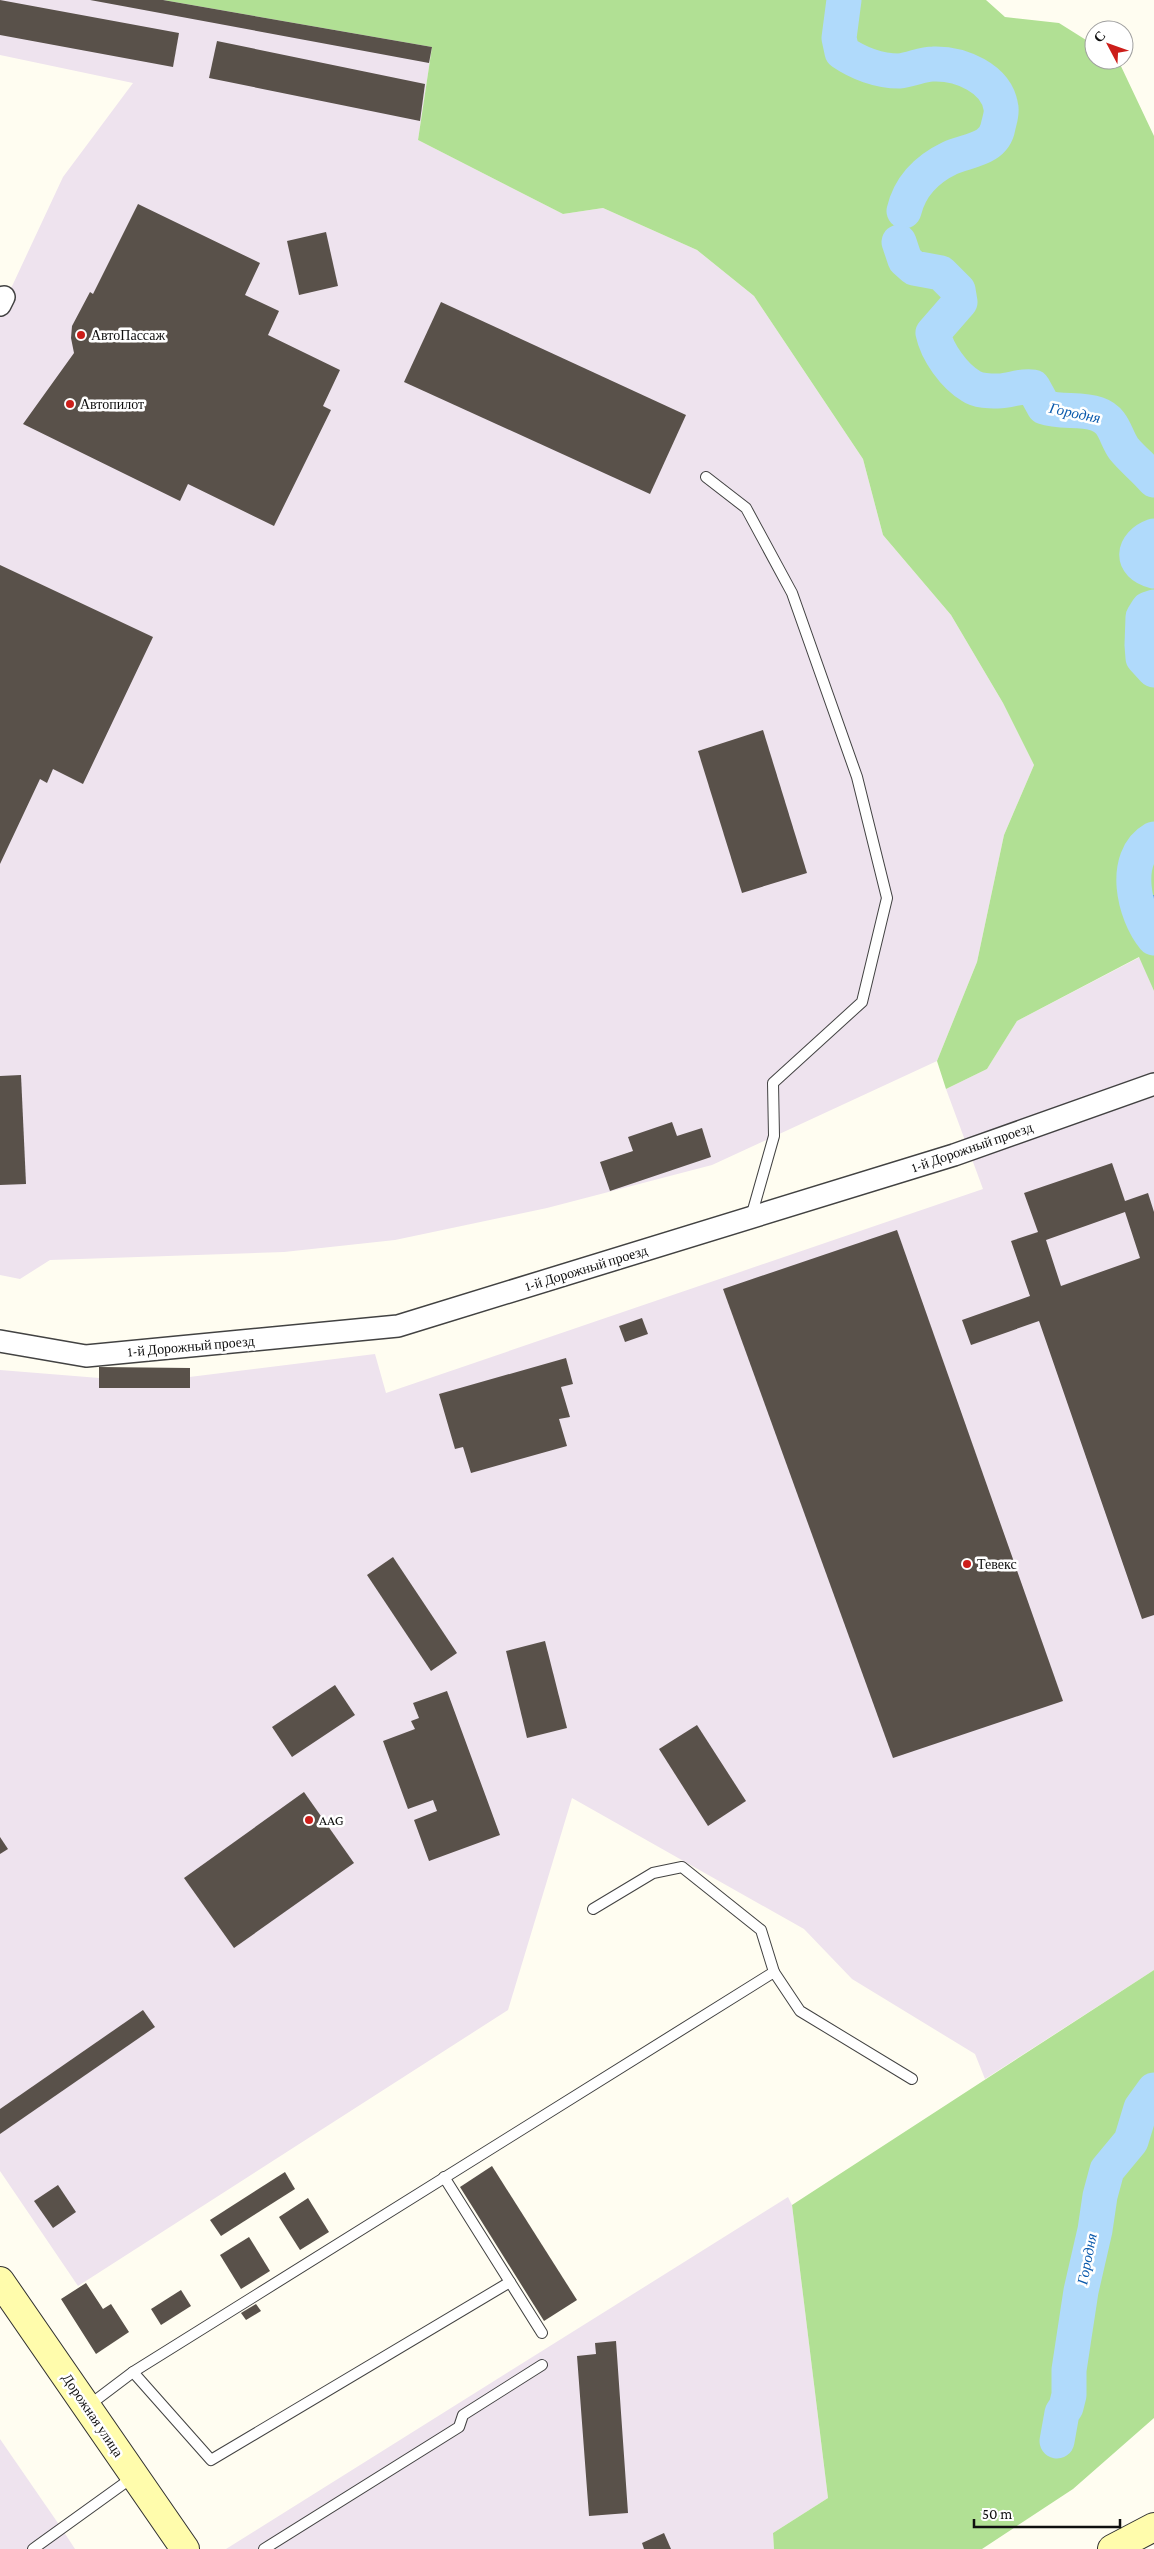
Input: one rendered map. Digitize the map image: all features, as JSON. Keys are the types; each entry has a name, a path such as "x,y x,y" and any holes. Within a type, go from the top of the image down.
{"main road":[{"name":"Дорожная улица","path":"0,2282 185,2549"},
{"path":"1112,2549 1154,2527"}],"street":[{"name":"1-й Дорожный проезд","path":"0,1341 86,1356 398,1326 954,1155 1154,1084"}],"lane":[{"path":"706,477 746,508 792,593 857,777 887,898 862,1002 773,1083 774,1136 751,1217"},
{"path":"593,1910 653,1873 682,1867 761,1930 774,1972 800,2011 912,2079"},
{"path":"87,2406 133,2372 774,1972"},
{"path":"444,2177 542,2333"},
{"path":"133,2372 211,2460 510,2282"},
{"path":"264,2549 459,2427 463,2415 542,2365"},
{"path":"33,2549 134,2476"}],"shaded area":[{"path":"0,0 163,0 432,47 418,140 563,214 603,208 697,250 754,296 863,459 883,535 951,615 1003,703 1034,765 1004,835 977,962 937,1061 712,1165 547,1208 395,1240 284,1252 50,1260 20,1279 0,1275 0,312 63,177 133,83 0,55"},
{"path":"1140,957 1154,991 1154,1970 985,2079 975,2054 852,1979 804,1929 572,1798 508,2010 78,2286 0,2171 0,1370 149,1382 375,1354 386,1393 983,1189 946,1089 987,1069 1017,1021"},
{"path":"788,2197 792,2205 828,2498 773,2533 774,2549 226,2549"},
{"path":"0,2439 62,2529 75,2549 0,2549"}],"green space":[{"path":"163,0 986,0 1005,17 1059,23 1084,39 1084,70 1123,70 1154,136 1154,991 1139,957 1017,1021 987,1069 946,1089 937,1061 977,962 1004,835 1034,765 1003,703 951,615 883,535 863,459 754,296 697,250 603,208 563,214 418,140 432,47"},
{"path":"1154,1970 1154,2418 1073,2489 982,2549 774,2549 773,2533 828,2498 792,2205"}],"water":[{"path":"1140,889 1154,896 1154,936 1138,936 1130,927 1126,898"}],"building":[{"path":"0,0 179,33 173,67 0,35"},
{"path":"90,0 163,0 432,47 429,63"},
{"path":"217,41 425,84 420,121 209,78"},
{"path":"138,204 260,263 245,295 279,311 268,335 340,370 323,406 331,410 274,526 188,484 180,501 23,424 74,353 71,338 72,326 90,292 93,294"},
{"path":"326,232 338,286 299,295 287,241"},
{"path":"441,302 686,415 650,494 404,382"},
{"path":"0,565 153,637 83,784 53,769 47,783 40,779 0,864"},
{"path":"763,730 807,873 742,893 698,751"},
{"path":"21,1075 26,1184 0,1185 0,1076"},
{"path":"672,1122 677,1136 702,1128 711,1157 610,1191 600,1162 633,1151 628,1137"},
{"path":"1112,1163 1125,1201 1148,1193 1154,1212 1154,1615 1142,1619 1039,1321 971,1345 962,1320 1030,1296 1011,1241 1038,1232 1024,1193","holes":["1125,1212 1140,1258 1061,1286 1046,1240"]},
{"path":"897,1230 1063,1701 893,1758 723,1289"},
{"path":"642,1318 648,1334 625,1342 619,1326"},
{"path":"566,1358 573,1384 561,1387 570,1417 559,1419 567,1446 471,1473 463,1447 455,1449 439,1394"},
{"path":"99,1367 190,1368 190,1388 99,1388"},
{"path":"393,1557 457,1653 431,1671 367,1575"},
{"path":"545,1641 567,1728 527,1738 506,1651"},
{"path":"335,1685 355,1715 292,1757 272,1727"},
{"path":"447,1691 500,1835 429,1861 414,1820 437,1811 433,1800 408,1809 383,1741 415,1729 411,1721 419,1718 413,1703"},
{"path":"697,1725 746,1801 708,1826 659,1749"},
{"path":"304,1792 354,1863 234,1948 184,1878"},
{"path":"0,1837 8,1849 0,1854"},
{"path":"143,2010 155,2027 0,2134 0,2109"},
{"path":"492,2166 577,2300 544,2321 460,2187"},
{"path":"285,2172 295,2189 221,2236 210,2220"},
{"path":"58,2185 76,2212 53,2228 34,2201"},
{"path":"308,2198 329,2232 300,2250 279,2217"},
{"path":"249,2237 270,2271 241,2289 220,2255"},
{"path":"86,2283 103,2309 111,2304 129,2332 96,2354 61,2299"},
{"path":"181,2290 191,2306 161,2325 151,2309"},
{"path":"256,2304 261,2311 246,2320 241,2313"},
{"path":"616,2341 628,2513 589,2516 577,2356 596,2354 595,2343"},
{"path":"664,2533 671,2549 644,2549 642,2543"}],"waterway":[{"name":"Городня","path":"844,0 839,38 842,52 848,56 869,66 891,71 929,64 954,66 976,74 992,88 998,97 1001,115 995,135 991,140 986,145 950,158 934,167 915,186 904,211"},
{"name":"Городня","path":"899,242 905,260 914,268 941,273 958,290 960,302 933,333 942,355 958,376 977,389 1003,391 1033,387 1044,407 1057,410 1091,412 1103,417 1108,420 1114,429 1124,449 1154,480"},
{"name":"Городня","path":"1154,536 1141,544 1137,554 1141,564 1154,571"},
{"name":"Городня","path":"1154,607 1148,609 1143,617 1142,645 1143,658 1154,670"},
{"name":"Городня","path":"1154,839 1144,848 1137,859 1134,872 1134,887 1141,915 1154,938"},
{"name":"Городня","path":"1057,2441 1062,2413 1066,2407 1069,2395 1069,2370 1081,2291 1107,2170 1131,2141 1141,2108 1154,2090"}],"place":[{"name":"АвтоПассаж","path":"81,335"},
{"name":"Автопилот","path":"70,404"},
{"name":"Тевекс","path":"967,1564"},
{"name":"AAG","path":"309,1820"}]}
